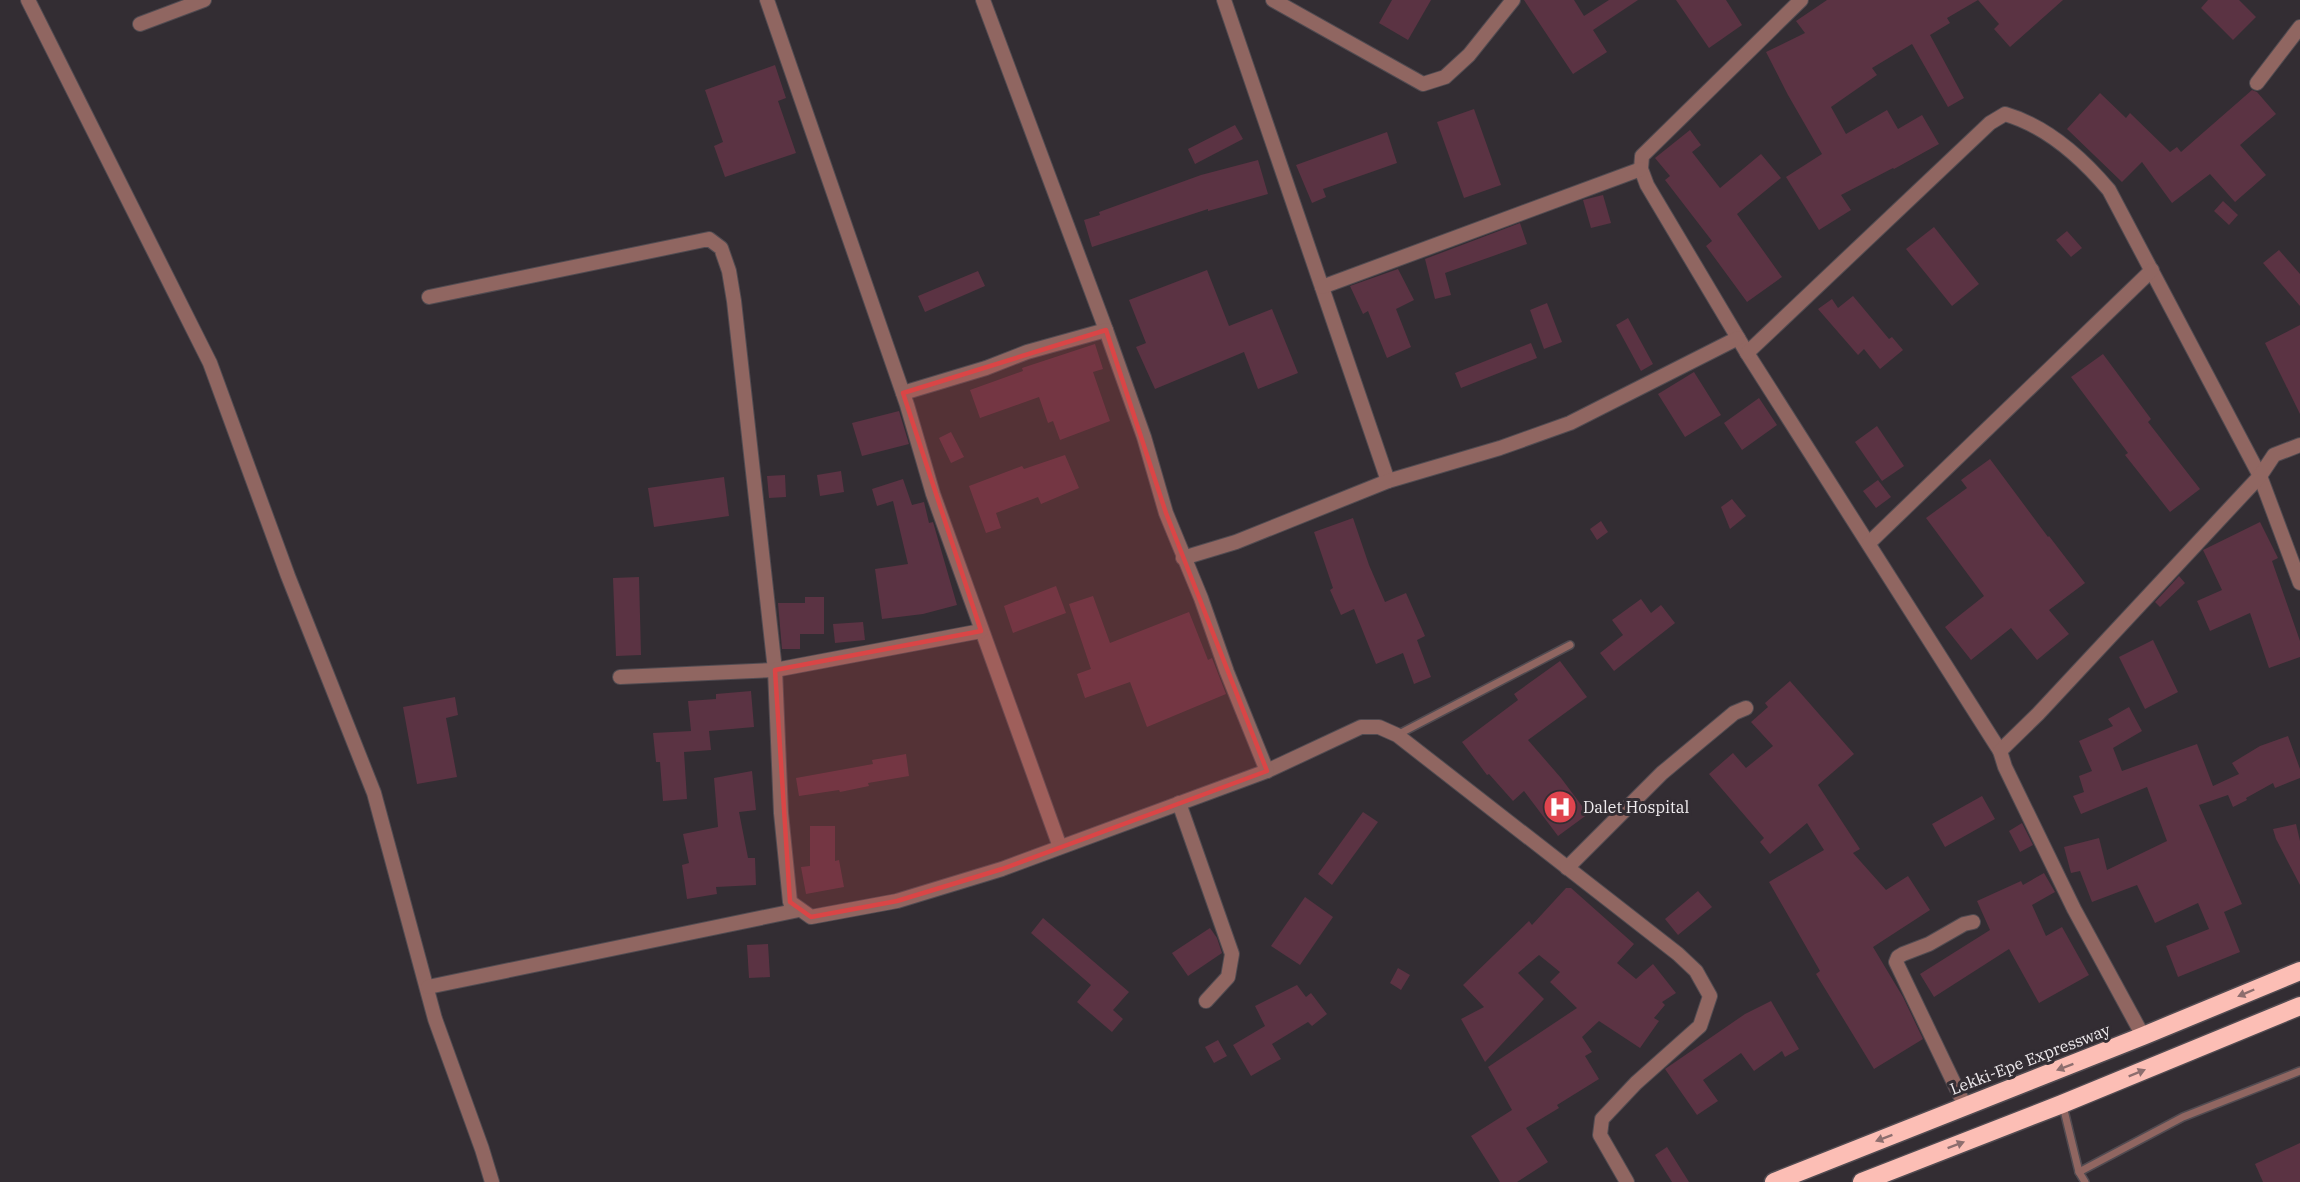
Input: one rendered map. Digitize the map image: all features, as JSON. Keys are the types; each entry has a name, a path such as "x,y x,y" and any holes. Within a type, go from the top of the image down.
{"highway":[{"name":"Lekki-Epe Expressway","path":"1774,1182 2143,1036 2300,971"},
{"path":"1862,1182 2062,1104 2300,1005"},
{"path":"2175,1023 2187,1052"}],"street":[{"path":"28,0 210,363 288,576 374,793 435,1019 492,1182"},
{"path":"140,24 204,0"},
{"path":"767,0 903,393 933,494 1060,847"},
{"path":"983,0 1106,330 1184,558 1267,771"},
{"path":"1224,0 1388,481"},
{"path":"1273,0 1423,84 1445,77 1469,55 1513,0"},
{"path":"1801,0 1642,156 1641,169 1647,185 1747,353 2000,751 2073,909 2143,1036"},
{"path":"2257,83 2300,27"},
{"path":"1747,353 1990,123 2005,114 2024,120 2080,158 2109,190 2260,476 2300,583"},
{"path":"1322,287 1641,169"},
{"path":"429,297 709,239 722,248 734,301 775,670 782,824 790,902 799,910 811,917 897,901 1002,870 1267,771 1361,727 1379,728 1397,735 1696,970 1710,996 1700,1026 1636,1083 1602,1119 1600,1135 1627,1182"},
{"path":"1869,543 2152,270"},
{"path":"903,393 986,368 1028,352 1106,330"},
{"path":"1184,558 1236,542 1388,481 1500,448 1570,423 1738,338"},
{"path":"2000,751 2038,714 2260,476 2274,455 2300,444"},
{"path":"620,677 775,670 981,631"},
{"path":"1567,868 1662,773 1734,713 1746,708"},
{"path":"1179,803 1232,954 1228,977 1206,1001"},
{"path":"428,987 799,910"},
{"path":"1965,1106 1896,962 1903,954 1929,944 1964,924 1973,922"}],"lane":[{"path":"1397,735 1570,645"},
{"path":"2079,1172 2183,1117 2300,1071"},
{"path":"2062,1104 2079,1172 2085,1182"}],"highlighted area":[{"path":"1106,330 1166,513 1267,771 1002,869 897,901 811,917 790,902 775,670 981,631 903,393"}],"building":[{"path":"1392,0 1431,0 1408,40 1379,23"},
{"path":"1524,0 1574,0 1584,16 1609,0 1638,0 1593,30 1607,52 1573,74"},
{"path":"1676,0 1726,0 1742,25 1709,48"},
{"path":"1827,0 1978,0 1947,18 1950,23 1930,35 1964,98 1948,107 1912,44 1872,68 1877,75 1831,107 1846,134 1887,110 1898,129 1922,115 1939,144 1841,195 1851,210 1819,230 1786,177 1822,154 1766,52 1805,33 1796,21"},
{"path":"1978,0 2063,0 2010,47 1994,29 1999,24"},
{"path":"2208,0 2239,0 2256,17 2233,40 2201,8"},
{"path":"775,65 786,98 778,101 796,153 725,177 714,146 723,142 705,90"},
{"path":"2252,90 2257,92 2276,114 2240,145 2266,175 2235,202 2210,174 2172,203 2142,162 2122,182 2067,129 2100,93 2126,118 2130,113 2170,152 2177,147 2181,152"},
{"path":"1474,109 1501,185 1464,198 1437,122"},
{"path":"1235,125 1243,139 1195,164 1188,149"},
{"path":"1690,130 1701,145 1692,152 1720,188 1761,154 1781,178 1737,214 1782,277 1747,302 1706,246 1712,241 1665,180 1670,176 1655,158"},
{"path":"1387,132 1397,163 1323,189 1326,197 1312,203 1296,165"},
{"path":"1258,160 1268,194 1208,211 1208,209 1092,247 1084,220 1100,215 1099,212 1201,175"},
{"path":"1603,195 1611,223 1591,228 1583,200"},
{"path":"2223,201 2238,215 2229,225 2214,211"},
{"path":"1520,223 1527,244 1445,273 1451,295 1435,299 1425,259"},
{"path":"1934,227 1979,284 1952,306 1906,249"},
{"path":"2067,231 2082,248 2071,257 2056,240"},
{"path":"2279,250 2300,274 2300,306 2263,263"},
{"path":"1398,269 1414,300 1396,309 1411,347 1387,358 1368,311 1363,314 1350,286"},
{"path":"1207,270 1229,326 1272,309 1298,373 1258,389 1244,352 1155,389 1136,347 1146,343 1129,300"},
{"path":"978,271 985,286 925,312 918,296"},
{"path":"1853,296 1889,339 1892,337 1903,350 1880,369 1864,349 1858,355 1818,309 1832,299 1838,308"},
{"path":"1547,303 1562,342 1544,349 1530,310"},
{"path":"1628,318 1653,364 1641,371 1616,325"},
{"path":"2300,325 2300,414 2265,343"},
{"path":"1531,343 1537,358 1461,388 1455,373"},
{"path":"1095,344 1103,369 1093,372 1110,421 1060,440 1053,421 1048,423 1039,397 980,418 970,390 1023,371 1022,368"},
{"path":"2103,354 2151,419 2148,422 2200,489 2170,512 2125,455 2128,453 2071,377"},
{"path":"1694,372 1721,415 1685,437 1658,394"},
{"path":"1759,398 1777,425 1742,450 1724,423"},
{"path":"899,411 909,444 862,456 852,423"},
{"path":"1877,426 1904,466 1882,481 1855,442"},
{"path":"951,432 964,457 951,463 939,438"},
{"path":"1065,455 1079,488 1041,504 1038,497 996,513 1001,528 986,533 969,486 1022,466 1024,469"},
{"path":"1990,459 2085,583 2049,610 2069,634 2037,660 2011,628 1971,660 1945,627 1984,596 1926,518 1967,488 1961,480"},
{"path":"841,471 844,492 820,496 817,475"},
{"path":"785,475 786,497 769,498 767,476"},
{"path":"724,477 729,516 654,527 648,488"},
{"path":"903,479 912,505 924,502 929,523 933,522 957,605 923,614 882,619 875,569 908,564 893,501 877,506 872,489"},
{"path":"1878,480 1891,497 1876,508 1863,491"},
{"path":"1732,499 1746,516 1730,529 1721,507"},
{"path":"1353,518 1385,602 1406,593 1425,636 1417,640 1431,677 1414,684 1403,653 1376,664 1354,609 1341,615 1330,590 1333,588 1314,532"},
{"path":"1601,521 1608,532 1597,540 1590,529"},
{"path":"2260,522 2278,558 2272,561 2300,641 2300,657 2269,668 2250,613 2210,631 2197,601 2222,590 2203,550"},
{"path":"2179,576 2185,583 2160,607 2155,602"},
{"path":"639,577 641,655 616,656 613,578"},
{"path":"1056,586 1066,613 1013,633 1004,606"},
{"path":"1093,596 1110,643 1189,612 1208,660 1212,658 1226,694 1147,727 1130,682 1085,698 1077,674 1091,669 1069,604"},
{"path":"805,597 824,597 824,634 800,634 800,649 782,649 778,603 805,603"},
{"path":"1641,599 1651,613 1661,605 1675,623 1614,671 1600,653 1623,635 1612,620"},
{"path":"863,622 865,640 835,643 833,624"},
{"path":"2153,640 2178,692 2145,709 2119,657"},
{"path":"1560,661 1587,697 1528,740 1588,814 1558,836 1524,791 1513,801 1489,774 1487,775 1462,742 1518,700 1514,694"},
{"path":"1790,681 1854,754 1818,785 1860,849 1853,853 1886,890 1908,876 1930,910 1873,947 1903,997 1923,1039 1874,1069 1816,974 1820,971 1769,882 1824,850 1807,823 1770,854 1760,842 1764,838 1709,774 1733,753 1746,768 1773,746 1751,722 1768,707 1765,703"},
{"path":"751,691 754,727 709,731 711,750 684,752 687,799 663,801 660,762 656,762 653,733 691,731 688,701 716,699 716,694"},
{"path":"455,697 458,715 446,718 457,777 417,784 403,707"},
{"path":"2129,707 2142,731 2113,748 2122,771 2197,744 2213,786 2239,774 2232,763 2260,746 2288,736 2300,769 2300,778 2275,788 2273,783 2233,807 2228,795 2199,805 2242,904 2224,912 2240,952 2178,977 2166,946 2209,929 2198,903 2155,923 2137,885 2092,902 2080,871 2071,873 2064,847 2099,838 2107,870 2167,841 2147,787 2081,814 2073,796 2084,792 2079,776 2092,771 2079,741 2113,726 2108,719"},
{"path":"906,754 909,776 868,783 869,786 840,792 839,790 799,796 796,778 873,764 872,760"},
{"path":"752,771 756,810 739,812 748,858 755,858 756,885 716,887 717,894 687,899 682,865 689,863 683,834 718,827 714,778"},
{"path":"1982,796 1995,819 1945,847 1932,824"},
{"path":"1363,812 1378,822 1332,885 1318,874"},
{"path":"2022,823 2033,845 2020,852 2009,831"},
{"path":"2296,824 2300,841 2300,885 2273,829"},
{"path":"810,826 835,826 835,861 839,860 844,887 806,894 801,867 810,866"},
{"path":"2044,873 2055,892 2032,905 2046,936 2062,927 2089,975 2039,1003 2009,949 1934,997 1920,974 1990,930 1977,901 2021,881 2023,885"},
{"path":"1566,888 1571,888 1634,944 1617,963 1636,979 1653,964 1676,993 1662,1002 1665,1005 1654,1018 1659,1021 1640,1048 1599,1021 1582,1037 1592,1052 1585,1056 1599,1079 1557,1105 1559,1108 1526,1128 1548,1162 1517,1182 1500,1182 1471,1136 1512,1110 1488,1067 1577,1008 1550,982 1560,972 1539,955 1518,973 1544,999 1485,1062 1461,1019 1484,1007 1463,985 1529,921 1532,925"},
{"path":"1698,891 1712,907 1678,935 1665,919"},
{"path":"1305,897 1333,917 1300,965 1271,946"},
{"path":"1043,918 1129,992 1113,1010 1123,1019 1112,1032 1077,1002 1091,985 1031,933"},
{"path":"1210,928 1217,938 1222,953 1188,976 1172,953"},
{"path":"768,944 770,977 749,978 747,945"},
{"path":"1398,968 1410,975 1401,990 1390,983"},
{"path":"1297,985 1306,997 1311,993 1327,1014 1312,1026 1308,1022 1272,1044 1281,1059 1251,1076 1233,1045 1265,1026 1255,1006"},
{"path":"1771,1001 1799,1049 1785,1057 1782,1051 1754,1071 1741,1053 1703,1080 1718,1101 1697,1115 1665,1069 1745,1014"},
{"path":"1218,1040 1227,1056 1214,1063 1205,1047"},
{"path":"2300,1143 2300,1182 2263,1182 2255,1164"},
{"path":"1667,1147 1689,1182 1672,1182 1655,1155"}],"place":[{"name":"Dalet Hospital","path":"1560,807"}]}
